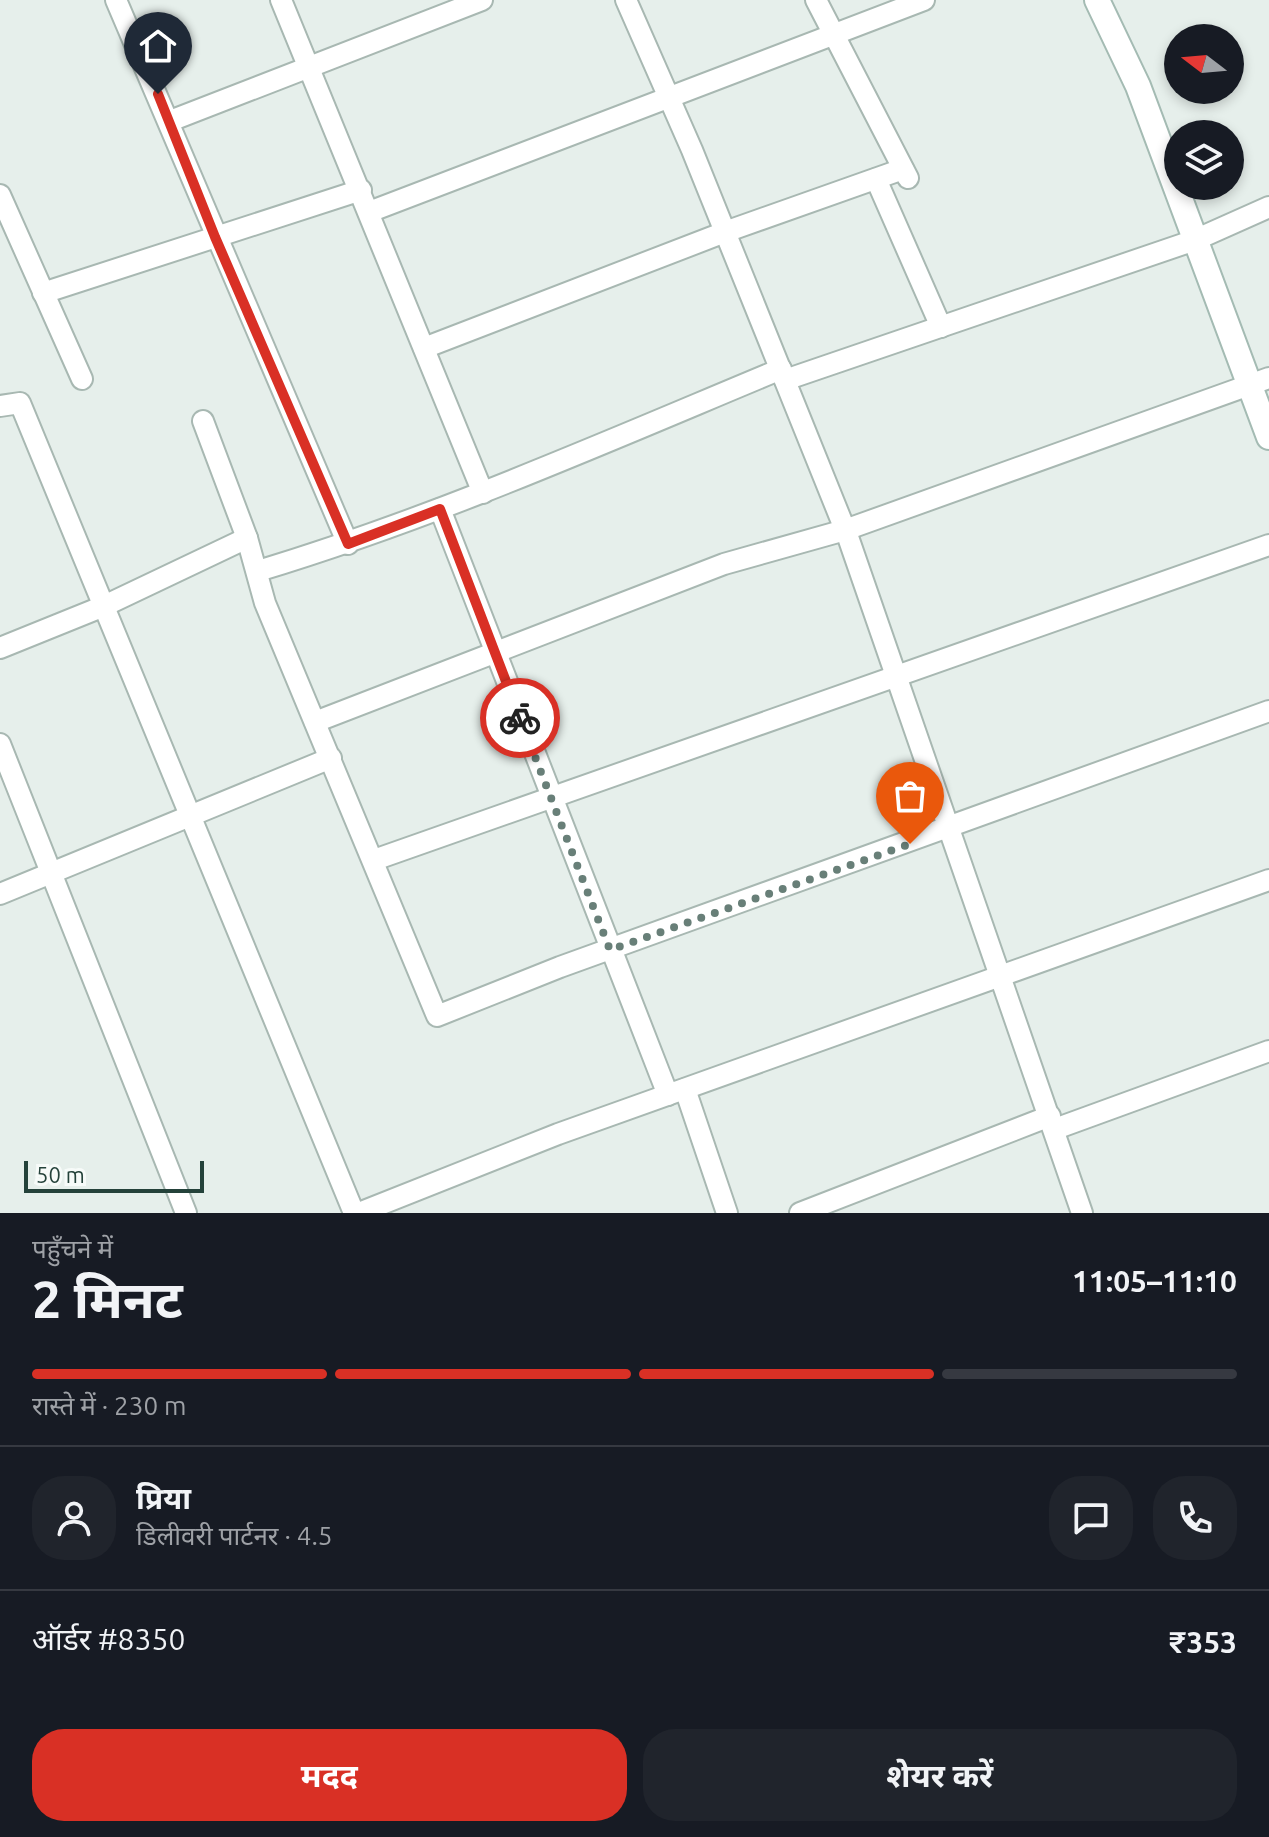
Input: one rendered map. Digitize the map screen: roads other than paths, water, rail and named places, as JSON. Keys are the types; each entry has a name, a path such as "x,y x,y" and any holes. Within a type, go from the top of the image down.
{"main road":[{"path":"1097,0 1138,86 1195,240 1259,382 1269,437"}],"street":[{"path":"116,0 348,544"},
{"path":"281,0 483,493"},
{"path":"170,121 482,0"},
{"path":"626,0 725,232 845,530 1082,1213"},
{"path":"424,348 725,232 876,179 906,174 816,0"},
{"path":"369,212 924,0"},
{"path":"876,179 941,327"},
{"path":"43,293 361,190"},
{"path":"0,195 82,379"},
{"path":"258,571 348,544 783,375 941,327 1195,240 1269,207"},
{"path":"315,722 724,564 845,530 1259,382"},
{"path":"0,406 20,403 356,1213 676,1092 1269,880"},
{"path":"203,421 247,538 265,603 437,1016 610,950 948,830 1269,711"},
{"path":"440,509 610,950 676,1092 727,1213"},
{"path":"0,648 104,606 247,538"},
{"path":"374,860 1269,545"},
{"path":"0,744 186,1213"},
{"path":"0,894 331,758"},
{"path":"800,1213 1052,1123 1269,1051"}]}
